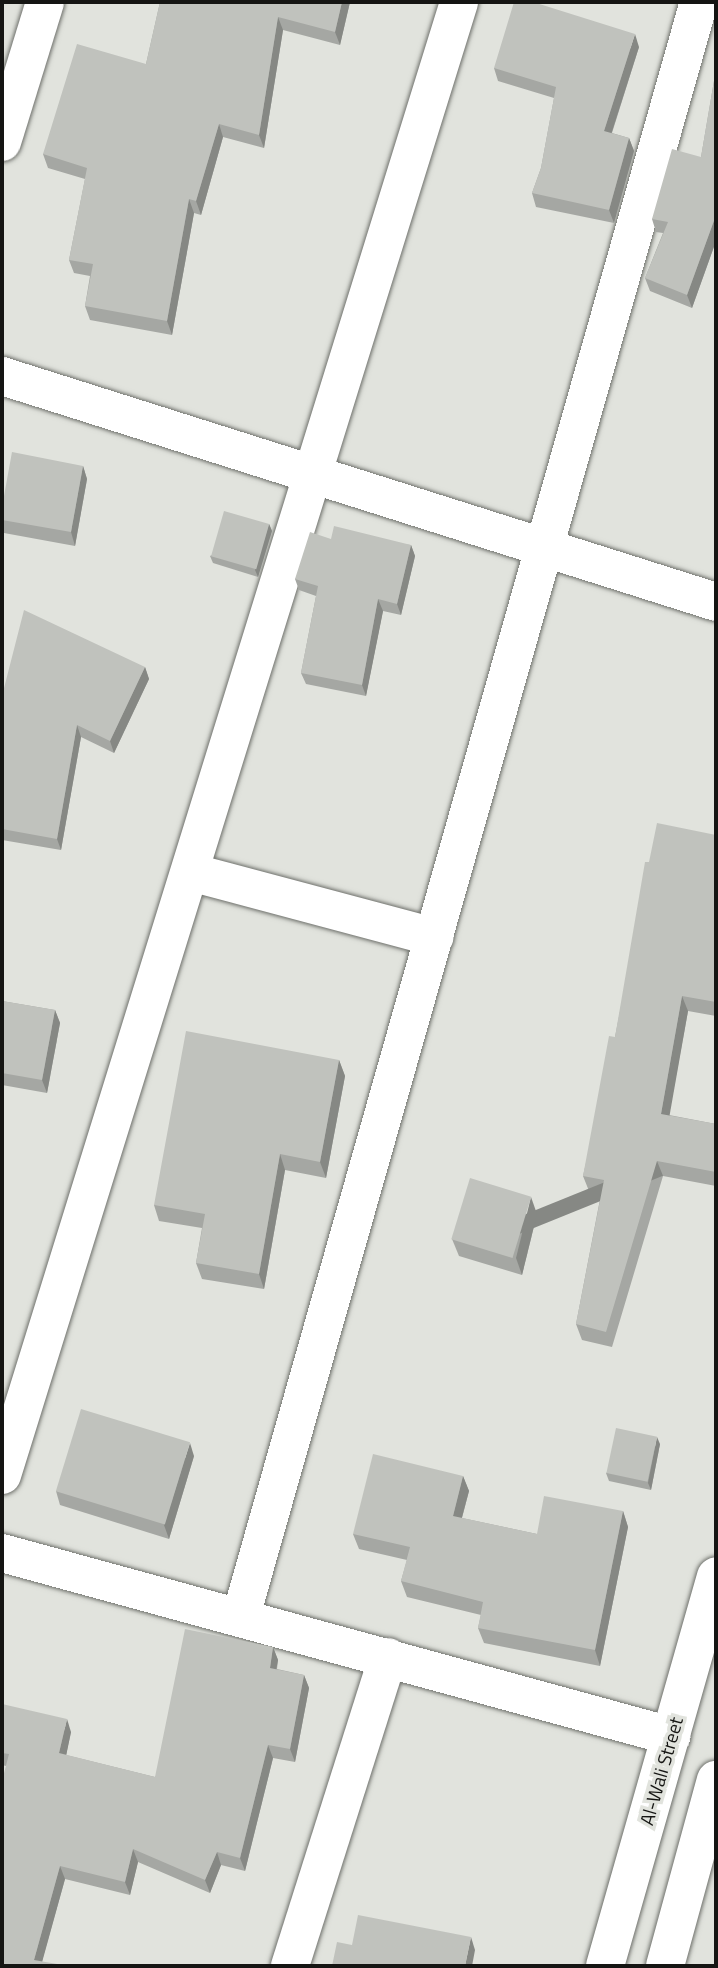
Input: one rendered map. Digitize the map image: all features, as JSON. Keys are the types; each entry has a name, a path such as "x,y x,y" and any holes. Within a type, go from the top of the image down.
{"street":[{"path":"2,142 45,2"},
{"path":"2,1475 459,2"},
{"path":"242,1616 699,2"},
{"path":"2,376 716,602"},
{"path":"190,872 434,937"},
{"path":"2,1553 242,1616 671,1736"},
{"name":"Al-Wali Street","path":"605,1966 716,1577"},
{"path":"290,1966 388,1657"},
{"path":"665,1966 716,1780"}],"building":[{"path":"160,2 342,2 335,32 278,17 259,135 219,124 196,201 189,199 167,321 85,306 93,264 69,260 87,168 43,154 77,44 146,64"},
{"path":"514,2 533,2 635,34 604,131 629,138 609,210 532,193 541,168 556,87 494,68"},
{"path":"716,69 716,215 687,295 645,278 668,222 652,219 672,149 701,157"},
{"path":"12,452 83,466 71,532 2,520"},
{"path":"224,511 269,524 256,569 211,556"},
{"path":"334,526 411,545 397,604 378,599 362,685 301,673 318,586 295,579 310,532 331,539"},
{"path":"24,610 145,667 110,741 77,725 57,839 2,829 2,696"},
{"path":"657,823 716,835 716,1002 682,996 661,1114 716,1124 716,1172 657,1161 606,1332 576,1324 604,1180 583,1176 609,1036 615,1037 645,862 649,862"},
{"path":"2,1001 55,1010 42,1080 2,1073"},
{"path":"186,1031 339,1060 320,1162 280,1154 259,1274 196,1263 205,1214 154,1205"},
{"path":"470,1178 531,1197 512,1258 451,1239"},
{"path":"81,1409 190,1442 165,1525 56,1491"},
{"path":"616,1428 657,1437 648,1482 606,1473"},
{"path":"373,1454 463,1476 453,1516 537,1534 544,1496 623,1511 595,1650 478,1628 483,1602 401,1581 410,1547 353,1534"},
{"path":"185,1629 273,1647 270,1668 304,1675 290,1749 268,1745 240,1858 217,1852 205,1880 133,1849 125,1882 60,1866 34,1960 63,1966 2,1966 2,1781 9,1754 2,1753 2,1704 67,1719 59,1753 155,1777"},
{"path":"358,1915 471,1937 465,1966 332,1966 337,1942 352,1945"}]}
